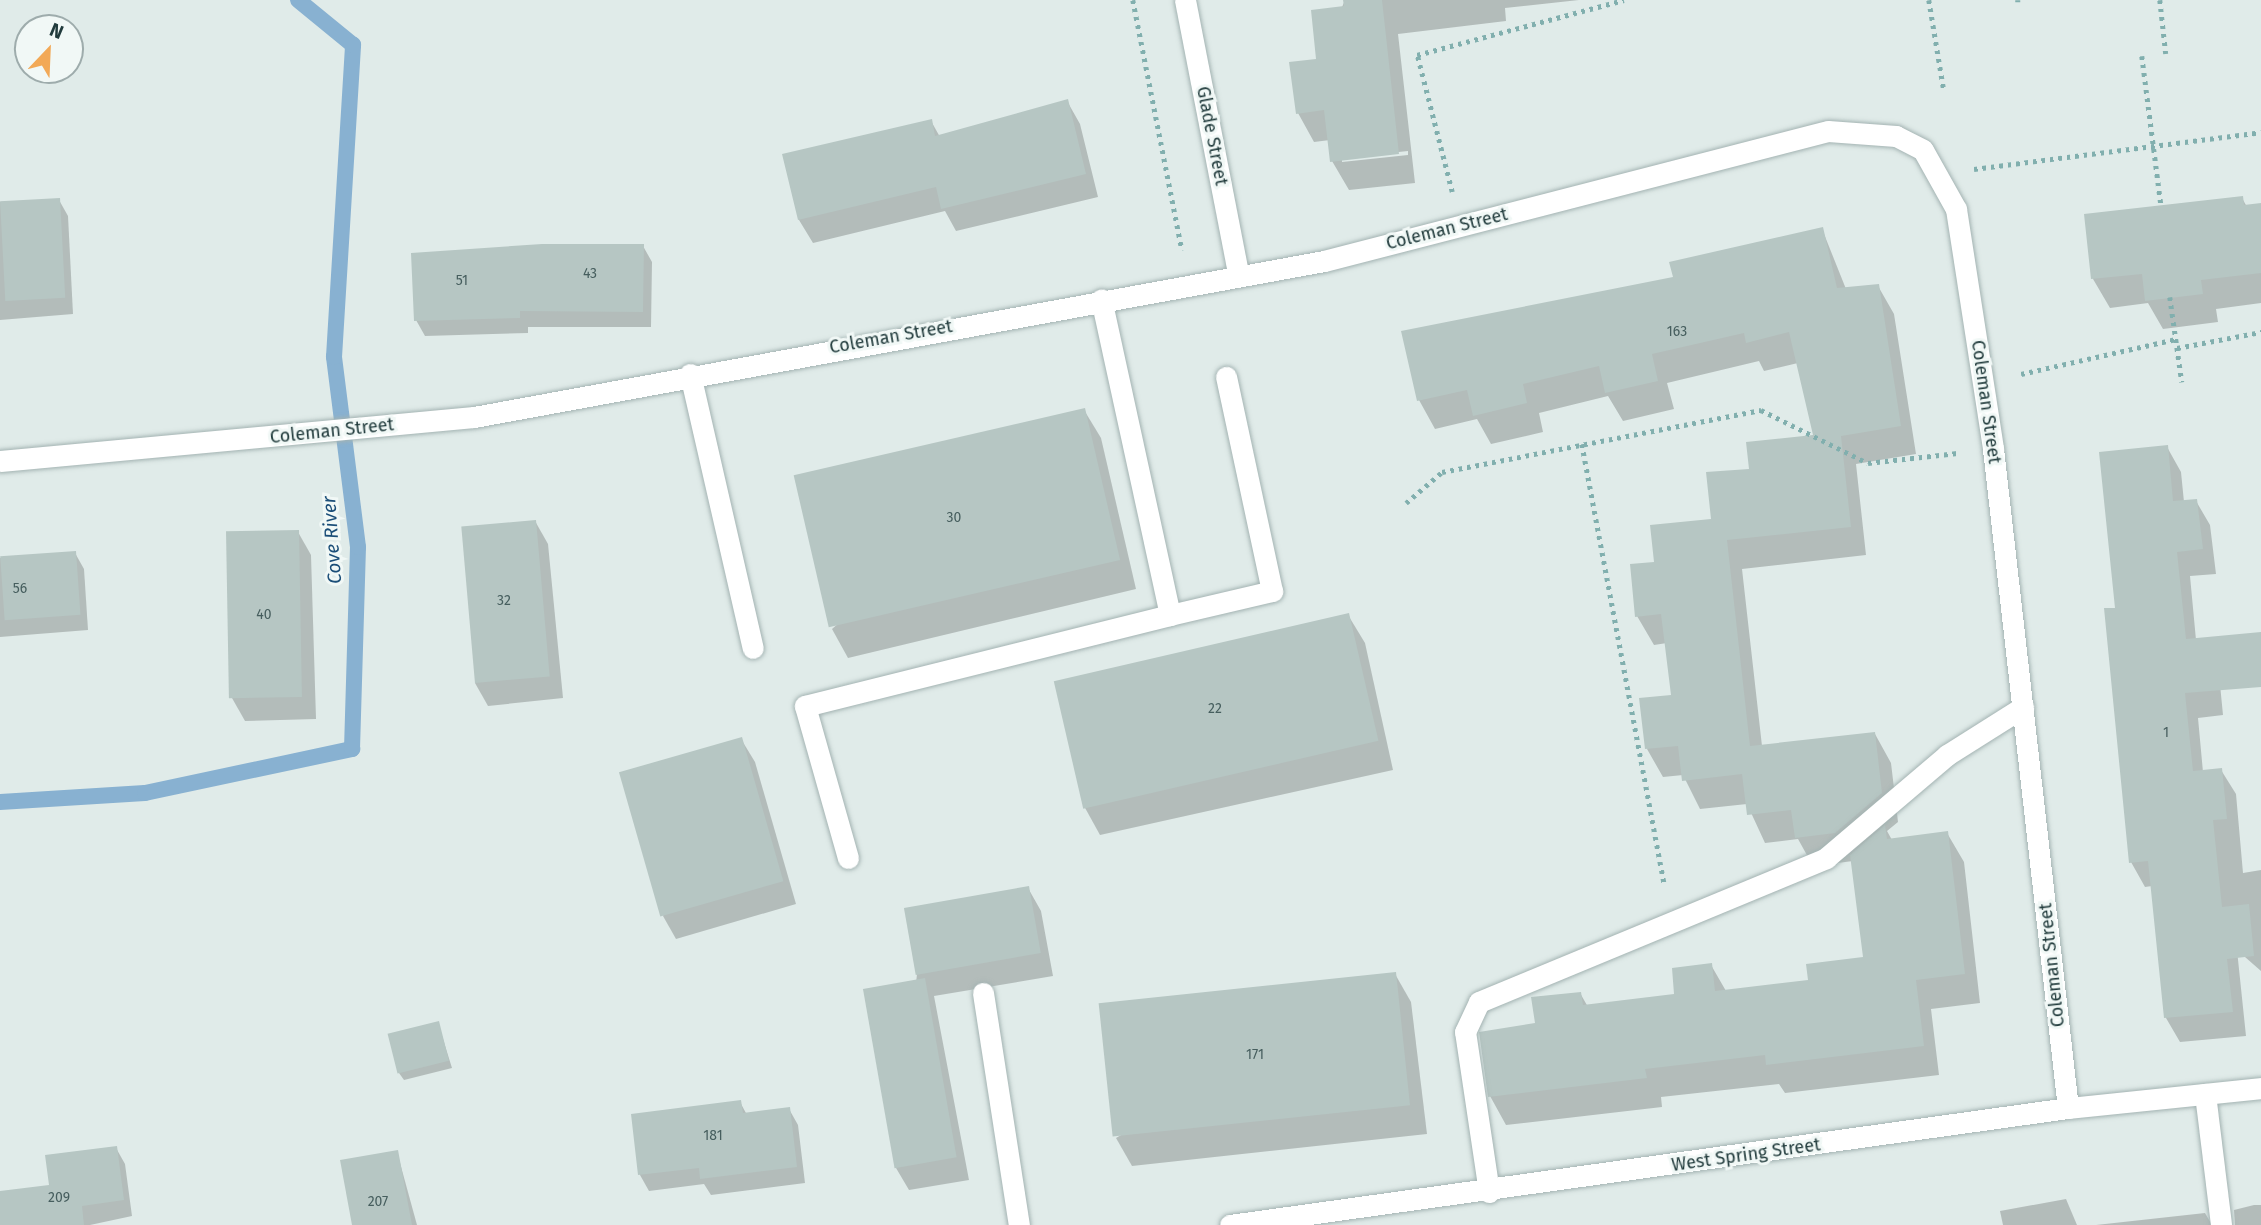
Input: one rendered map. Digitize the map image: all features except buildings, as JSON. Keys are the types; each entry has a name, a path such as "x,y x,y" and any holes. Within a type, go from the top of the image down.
{"street":[{"name":"Glade Street","path":"1185,0 1238,272"},
{"name":"Coleman Street","path":"0,461 474,417 690,373 1238,272 1324,261 1828,131 1896,136 1923,150 1944,178 1956,209 1993,449 2068,1108"},
{"path":"1101,299 1170,615"},
{"path":"690,373 753,648"},
{"path":"848,858 805,706 1272,591 1226,377"},
{"path":"1489,1192 1466,1018 1479,1002 1671,918 1826,858 1947,755 2023,707"},
{"path":"983,993 1019,1225"},
{"name":"West Spring Street","path":"1230,1225 1489,1192 2068,1108 2261,1088"},
{"path":"2204,1094 2221,1225"}],"path":[{"path":"1133,0 1189,282"},
{"path":"1461,226 1417,55 1624,0"},
{"path":"1929,0 1944,91"},
{"path":"2160,0 2166,54"},
{"path":"2142,56 2161,205"},
{"path":"1944,178 1977,167 2261,132"},
{"path":"2170,297 2182,382"},
{"path":"2177,348 2261,332"},
{"path":"1987,406 2026,369 2176,339"},
{"path":"1406,503 1441,472 1761,411 1868,463 1993,449"},
{"path":"1582,444 1671,918"}],"waterway":[{"name":"Cove River","path":"0,802 145,793 352,749 358,547 334,357 353,45 298,0"}]}
